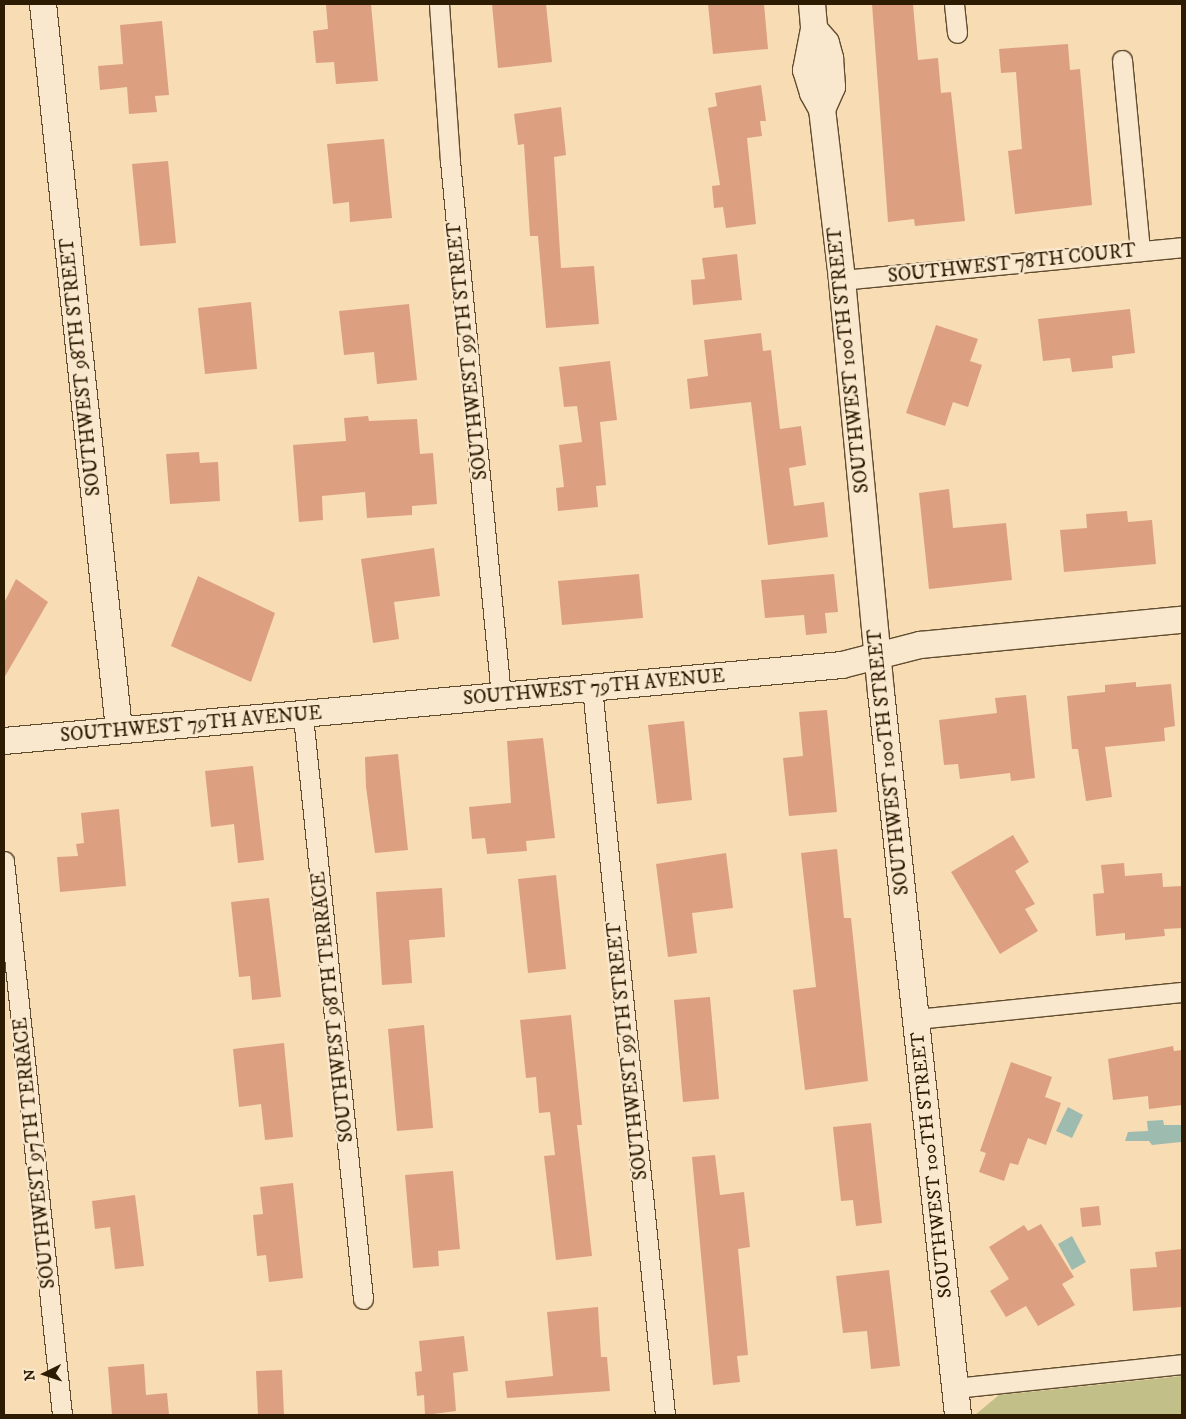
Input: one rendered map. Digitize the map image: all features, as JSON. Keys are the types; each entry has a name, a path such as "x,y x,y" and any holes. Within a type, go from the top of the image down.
{"street":[{"name":"SOUTHWEST 98TH STREET","path":"44,4 119,730"},
{"name":"SOUTHWEST 99TH STREET","path":"439,4 450,161 501,697"},
{"path":"954,4 957,33"},
{"name":"SOUTHWEST 100TH STREET","path":"813,16 806,70 813,93 822,110 842,280 877,656 958,1415"},
{"path":"1122,60 1140,251"},
{"name":"SOUTHWEST 78TH COURT","path":"842,280 1182,247"},
{"name":"SOUTHWEST 79TH AVENUE","path":"4,741 303,716 592,687 842,666 920,646 1182,620"},
{"name":"SOUTHWEST 99TH STREET","path":"592,687 665,1415"},
{"name":"SOUTHWEST 98TH TERRACE","path":"303,716 363,1299"},
{"name":"SOUTHWEST 97TH TERRACE","path":"4,861 62,1415"},
{"path":"916,1019 1182,992"},
{"path":"955,1388 1182,1364"}],"shaded area":[{"path":"1068,1107 1083,1115 1072,1138 1056,1131"},
{"path":"1163,1120 1164,1125 1182,1125 1181,1142 1152,1145 1149,1141 1125,1141 1128,1132 1148,1131 1147,1121"},
{"path":"1072,1236 1086,1262 1072,1270 1058,1244"},
{"path":"1182,1376 1182,1415 975,1415 999,1395"}],"building":[{"path":"371,4 378,81 336,84 334,62 316,63 313,31 328,29 326,5"},
{"path":"492,4 546,4 552,62 498,68"},
{"path":"708,4 764,4 768,49 713,54"},
{"path":"872,4 913,4 918,60 938,58 941,93 951,92 965,221 915,226 914,219 888,222"},
{"path":"162,21 169,95 155,96 157,112 129,114 127,87 100,90 98,66 123,64 120,25"},
{"path":"1068,44 1070,70 1080,69 1092,205 1015,214 1008,151 1022,149 1016,72 1001,73 999,49"},
{"path":"761,85 766,121 760,121 762,136 747,138 756,224 726,228 723,207 714,208 712,186 720,185 708,108 717,106 715,93"},
{"path":"561,107 566,155 554,157 561,268 594,266 599,324 546,328 538,236 530,236 524,144 518,145 514,114"},
{"path":"384,139 392,218 350,222 349,202 333,204 327,144"},
{"path":"168,161 176,243 140,246 132,164"},
{"path":"737,254 742,300 693,305 691,280 705,279 702,258"},
{"path":"251,302 257,369 205,374 198,308"},
{"path":"409,304 417,380 377,384 374,352 344,355 339,311"},
{"path":"1130,309 1135,353 1112,356 1113,368 1072,372 1070,358 1043,361 1038,319"},
{"path":"936,325 978,339 970,361 982,365 968,407 953,402 945,426 906,413"},
{"path":"761,333 763,351 771,350 780,429 801,426 806,465 789,468 794,506 824,502 828,537 768,545 751,402 690,409 687,379 708,376 704,340"},
{"path":"610,361 617,420 600,422 606,485 596,486 598,507 558,511 556,488 564,487 559,445 582,442 577,406 564,407 559,367"},
{"path":"368,416 369,421 417,419 420,454 433,453 437,504 412,506 412,515 367,518 365,492 322,496 323,520 299,522 293,445 346,441 344,418"},
{"path":"199,452 200,463 218,462 220,501 170,504 166,454"},
{"path":"949,489 953,528 1006,523 1012,580 929,589 919,493"},
{"path":"1127,511 1128,522 1152,520 1156,564 1064,572 1060,530 1087,528 1086,514"},
{"path":"434,548 440,596 394,602 399,639 373,643 361,559"},
{"path":"639,574 643,618 562,625 558,581"},
{"path":"834,574 838,612 825,613 827,633 806,635 804,615 765,618 761,580"},
{"path":"198,576 275,613 251,682 171,646"},
{"path":"16,579 48,602 4,678 4,603"},
{"path":"1136,682 1136,687 1171,684 1175,726 1164,728 1165,741 1105,747 1112,797 1086,801 1078,749 1072,749 1067,696 1105,692 1105,685"},
{"path":"1026,695 1035,778 1011,781 1010,773 960,779 958,764 944,765 939,720 997,713 995,698"},
{"path":"827,710 837,812 789,816 783,758 803,756 799,712"},
{"path":"684,721 692,800 657,804 648,725"},
{"path":"543,738 555,838 526,841 527,851 487,854 485,838 472,839 469,807 511,803 507,741"},
{"path":"398,754 408,850 375,853 366,787 365,757"},
{"path":"253,766 264,860 238,863 234,824 211,827 205,771"},
{"path":"119,809 126,886 60,892 57,857 78,856 76,844 84,843 81,813"},
{"path":"1013,835 1029,862 1015,871 1035,904 1025,909 1038,931 1000,954 951,872"},
{"path":"837,849 844,918 851,918 868,1081 805,1090 793,990 816,987 801,853"},
{"path":"726,853 733,908 692,913 697,953 668,957 656,864"},
{"path":"1124,863 1125,876 1162,873 1163,887 1182,886 1182,928 1164,929 1165,936 1125,940 1125,933 1096,936 1093,894 1104,893 1101,865"},
{"path":"556,875 566,969 528,973 518,879"},
{"path":"442,888 445,937 409,940 412,983 382,985 376,892"},
{"path":"269,898 281,997 252,1000 250,976 239,977 231,902"},
{"path":"710,997 719,1099 683,1102 674,1000"},
{"path":"571,1015 582,1125 577,1125 592,1256 556,1260 544,1156 555,1155 550,1112 539,1113 536,1077 526,1078 520,1020"},
{"path":"424,1025 433,1128 397,1131 388,1029"},
{"path":"284,1043 293,1137 265,1140 261,1104 239,1107 233,1049"},
{"path":"1173,1046 1174,1051 1182,1050 1182,1105 1149,1109 1148,1096 1113,1100 1108,1059"},
{"path":"1011,1062 1052,1077 1045,1097 1061,1103 1046,1145 1028,1138 1018,1165 1010,1163 1004,1181 979,1172 986,1153 980,1151"},
{"path":"871,1123 882,1223 856,1226 853,1200 841,1201 833,1127"},
{"path":"715,1155 720,1195 744,1192 750,1247 738,1249 748,1355 737,1356 740,1382 713,1385 692,1157"},
{"path":"453,1171 460,1249 438,1251 439,1266 413,1268 405,1175"},
{"path":"293,1183 303,1278 269,1282 266,1255 257,1256 253,1215 263,1214 260,1187"},
{"path":"135,1195 144,1266 115,1269 110,1227 95,1229 92,1201"},
{"path":"1099,1206 1101,1225 1082,1227 1080,1208"},
{"path":"1041,1224 1074,1277 1062,1284 1075,1305 1038,1326 1026,1306 1006,1317 990,1291 1009,1279 989,1247 1024,1225 1028,1231"},
{"path":"1182,1249 1182,1307 1133,1311 1130,1269 1157,1267 1155,1252"},
{"path":"889,1270 900,1366 871,1369 867,1331 843,1333 836,1276"},
{"path":"598,1307 601,1357 607,1357 610,1391 507,1398 505,1381 553,1376 547,1312"},
{"path":"464,1336 468,1371 453,1373 456,1411 425,1415 424,1395 417,1396 415,1372 422,1371 419,1341"},
{"path":"144,1364 146,1395 167,1393 169,1415 112,1415 108,1367"},
{"path":"282,1370 284,1415 258,1415 256,1371"}]}
